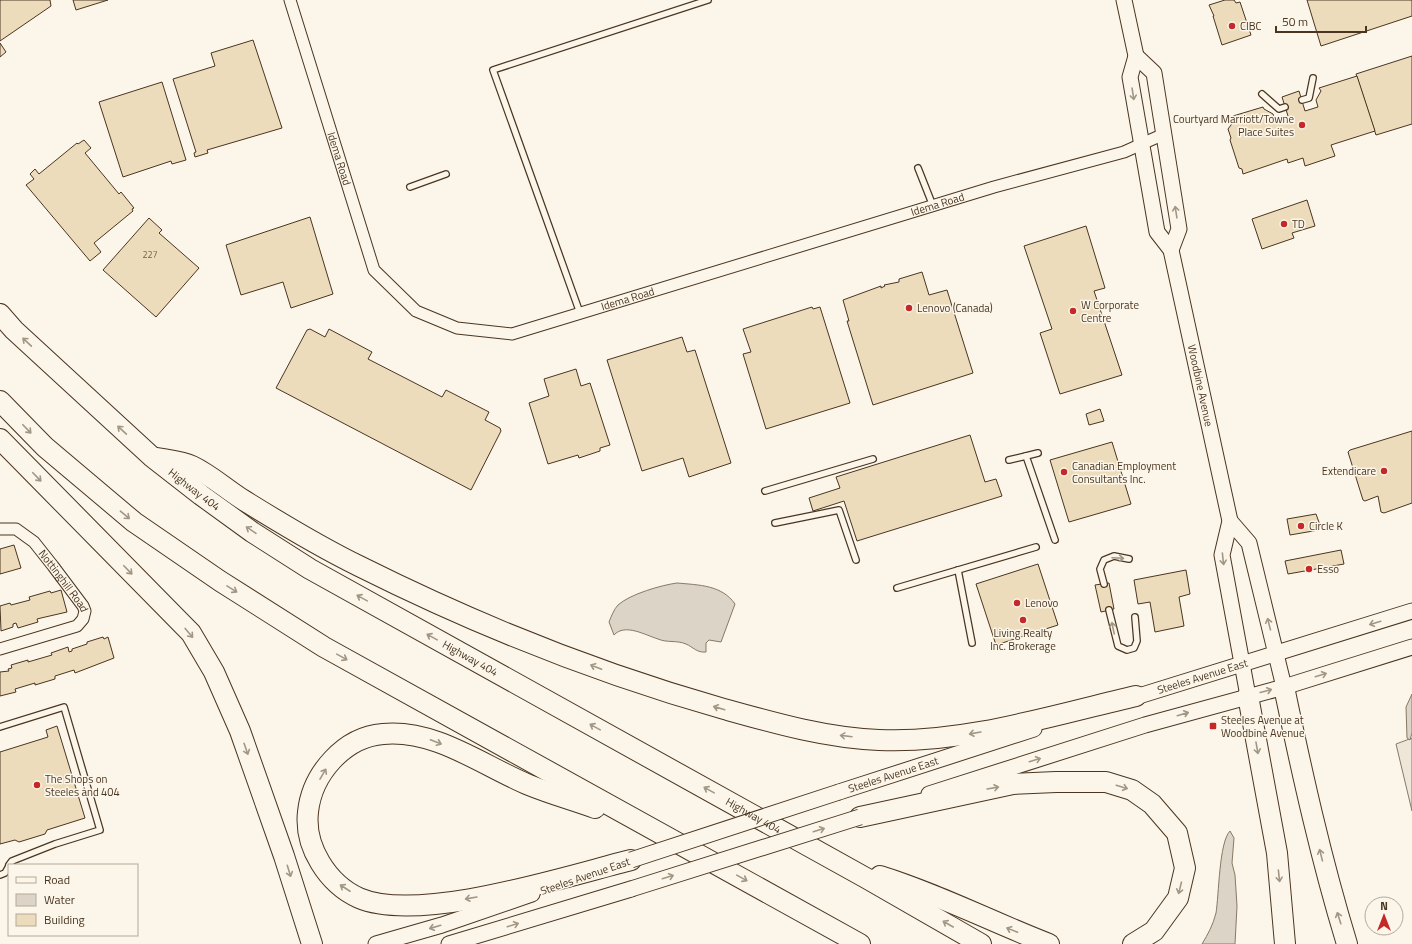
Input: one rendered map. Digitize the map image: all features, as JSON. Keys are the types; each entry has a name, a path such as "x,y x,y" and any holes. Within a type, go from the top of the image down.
{"highway":[{"name":"Highway 404","path":"0,314 14,330 151,456 233,518 310,569 841,863 981,944"},
{"path":"0,401 45,447 134,522 220,581 324,647 860,944"},
{"path":"0,439 191,633 214,672 240,731 284,856 312,944"},
{"path":"151,456 191,466 299,534 357,565 473,621 666,693 776,724 829,734 878,740 925,739 975,733 1136,696"},
{"path":"1284,687 1310,808 1331,892 1347,944"},
{"path":"1248,696 1277,853 1285,944"},
{"path":"631,860 516,890 469,899 392,906 359,898 334,881 317,858 310,838 308,813 314,788 330,762 350,744 382,734 404,734 435,741 530,785 646,825"},
{"path":"860,817 1013,784 1106,782 1132,790 1152,804 1177,833 1185,868 1178,898 1154,931 1133,944"},
{"path":"841,863 919,888 1010,929 1049,944"}],"main road":[{"name":"Woodbine Avenue","path":"1124,0 1136,56 1130,77 1157,232 1171,250 1230,521 1222,555 1248,696"},
{"path":"1136,56 1154,74 1179,229 1171,250"},
{"name":"Woodbine Avenue","path":"1230,521 1249,543 1284,687"},
{"name":"Steeles Avenue East","path":"376,944 442,925 631,860 1136,696 1412,611"},
{"path":"449,944 631,889 1108,737 1284,687 1412,647"}],"street":[{"name":"Idema Road","path":"290,0 374,270 416,310 457,328 512,334 933,206 1124,152 1164,134"},
{"name":"Nottinghill Road","path":"0,529 16,529 34,542 73,591 85,611 83,618 77,626 0,650"}],"lane":[{"path":"580,313 493,70 693,2 708,0"},
{"path":"1302,100 1309,98 1313,78"},
{"path":"1262,94 1279,109 1285,107"},
{"path":"918,168 933,206"},
{"path":"410,187 446,174"},
{"path":"1009,460 1038,453"},
{"path":"1026,456 1055,540"},
{"path":"765,491 872,459"},
{"path":"775,523 839,510 856,560"},
{"path":"897,588 1036,547"},
{"path":"1104,584 1100,569 1104,560 1114,556 1129,558"},
{"path":"958,570 972,643"},
{"path":"1109,610 1118,646 1127,650 1134,648 1137,641 1135,617"},
{"path":"0,727 64,708 100,830 55,844 12,861 10,864"},
{"path":"0,875 6,872 8,867"}],"shaded area":[{"path":"1412,738 1412,811 1396,744"}],"water":[{"path":"677,583 709,587 724,593 735,604 721,642 709,640 706,643 706,652 703,652 683,643 661,640 635,631 624,630 614,635 609,622 618,605 630,597 638,594"},
{"path":"1412,694 1412,733 1410,740 1407,738 1406,707"},
{"path":"1230,831 1234,838 1232,863 1235,875 1237,906 1235,944 1202,944 1216,913 1222,857 1226,837"}],"building":[{"path":"0,0 50,0 51,6 0,41"},
{"path":"73,0 108,0 76,10"},
{"name":"CIBC","path":"1225,0 1234,0 1236,3 1240,2 1251,35 1222,45 1214,16 1209,5"},
{"path":"1307,0 1412,0 1412,16 1321,46"},
{"path":"253,40 282,128 207,150 208,153 195,157 194,153 196,152 173,79 215,66 211,53"},
{"path":"0,43 6,52 0,57"},
{"path":"1412,56 1412,124 1376,135 1356,74"},
{"name":"Courtyard Marriott/Towne Place Suites","path":"1357,76 1375,131 1331,145 1335,156 1305,166 1303,158 1288,163 1287,159 1243,174 1242,169 1239,168 1228,129 1234,121 1233,116 1263,107 1273,114 1275,120 1288,116 1282,97 1299,91 1305,111 1318,107 1316,100 1321,91 1319,88"},
{"path":"162,82 186,160 172,164 171,161 123,177 99,102"},
{"path":"84,140 91,148 85,153 119,194 121,192 134,208 132,209 133,211 94,243 101,252 90,261 26,185 34,179 30,174 35,169 39,174 77,143 78,144"},
{"name":"TD","path":"1307,200 1315,226 1292,233 1294,238 1262,249 1252,219"},
{"path":"310,217 333,294 291,308 283,282 241,295 226,245"},
{"path":"149,218 162,230 159,233 199,268 156,317 103,270"},
{"name":"W Corporate Centre","path":"1086,226 1105,288 1094,291 1122,375 1060,394 1040,333 1052,329 1024,246"},
{"path":"922,272 929,295 947,290 973,373 873,405 847,321 849,321 843,300 881,286 881,288 885,286 884,285 899,282 899,279"},
{"path":"812,307 813,309 820,307 850,403 766,429 743,354 751,352 743,329"},
{"path":"310,329 325,337 329,329 372,352 368,359 442,397 446,390 489,412 485,420 500,428 501,431 471,490 276,388 307,330"},
{"path":"682,337 687,352 695,350 731,463 689,477 683,458 642,471 607,360"},
{"path":"576,369 581,386 590,383 610,445 600,448 600,451 579,458 578,455 548,464 529,403 549,396 544,379"},
{"path":"1100,409 1104,421 1089,425 1086,414"},
{"name":"Extendicare","path":"1412,431 1412,503 1384,513 1381,512 1378,496 1365,501 1363,500 1348,452 1350,450"},
{"path":"970,435 985,482 996,479 1002,496 857,541 844,501 813,511 809,498 840,488 836,477"},
{"path":"1112,442 1131,504 1069,522 1050,460"},
{"path":"1316,514 1320,525 1319,530 1290,535 1287,519"},
{"path":"14,545 21,568 0,574 0,549"},
{"path":"1341,550 1344,564 1288,574 1285,561"},
{"name":"Lenovo","path":"1038,564 1058,625 996,645 976,584"},
{"path":"1186,570 1190,594 1179,597 1184,626 1155,632 1150,602 1138,604 1134,580"},
{"path":"1109,583 1114,609 1101,612 1095,585"},
{"path":"61,590 67,612 37,619 38,622 18,628 16,623 13,624 13,627 1,631 0,606 30,600 29,597 50,591 51,593"},
{"path":"103,637 104,639 108,637 114,658 75,673 74,670 55,676 55,679 15,689 16,692 0,696 0,672 9,671 8,669 12,668 11,665 52,655 51,653 68,647 69,652 72,651 72,649 87,644 87,642"},
{"name":"The Shops on Steeles and 404","path":"57,726 85,818 47,830 45,834 19,842 15,840 0,844 0,752 48,737 46,730"}],"place":[{"name":"CIBC","path":"1232,26"},
{"name":"Courtyard Marriott/Towne Place Suites","path":"1302,125"},
{"name":"TD","path":"1284,224"},
{"name":"Lenovo (Canada)","path":"909,308"},
{"name":"W Corporate Centre","path":"1073,311"},
{"name":"Extendicare","path":"1384,471"},
{"name":"Canadian Employment Consultants Inc.","path":"1064,472"},
{"name":"Circle K","path":"1301,526"},
{"name":"Esso","path":"1309,569"},
{"name":"Lenovo","path":"1017,603"},
{"name":"Living Realty Inc. Brokerage","path":"1023,620"},
{"name":"Steeles Avenue at Woodbine Avenue","path":"1213,726"},
{"name":"The Shops on Steeles and 404","path":"37,785"}]}
